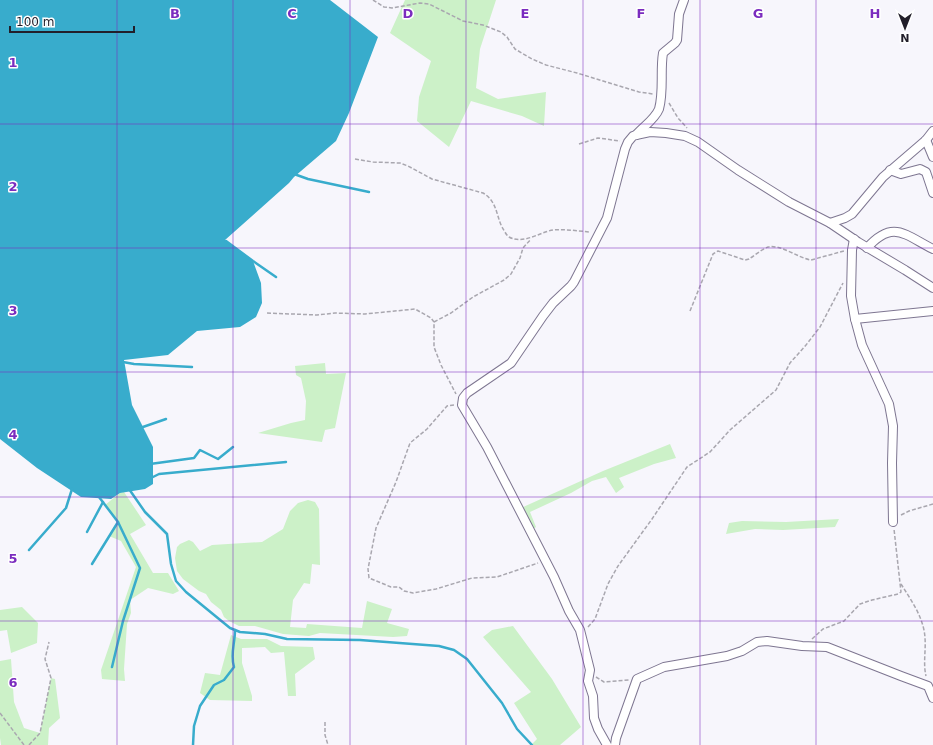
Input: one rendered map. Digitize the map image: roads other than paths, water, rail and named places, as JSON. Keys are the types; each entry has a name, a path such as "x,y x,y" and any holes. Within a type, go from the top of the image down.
{"street":[{"path":"607,745 594,718 593,696 588,681 590,670 582,634 569,611 546,560 487,447 462,405 463,398 467,393 511,363 548,309 571,286 600,233 606,218 628,142 655,116 659,109 663,53 677,40 679,14 684,0"},
{"path":"830,223 852,214 882,177 926,140 933,131"},
{"path":"636,135 650,132 666,133 685,136 698,142 738,170 789,202 830,223 867,248 933,288"},
{"path":"926,140 933,157"},
{"path":"890,170 900,174 920,169 923,170 926,172 933,193"},
{"path":"867,248 875,240 891,231 899,232 933,249"},
{"path":"854,239 852,250 851,296 854,319 862,345 887,399 893,426 893,522"},
{"path":"854,319 933,311"},
{"path":"615,745 616,738 637,679 664,666 727,656 742,651 757,642 767,641 827,648 930,686 933,698"}],"water":[{"path":"0,0 330,0 378,37 349,113 336,141 225,240 253,261 261,283 262,303 256,317 240,327 197,331 168,355 124,360 132,405 153,447 153,484 145,489 120,493 111,499 81,497 37,468 0,439"}],"waterway":[{"path":"294,174 308,179 369,192"},
{"path":"226,241 276,277"},
{"path":"123,362 192,367"},
{"path":"140,428 166,419"},
{"path":"150,464 194,458 200,450 218,459 233,447"},
{"path":"151,478 159,474 286,462"},
{"path":"29,550 66,508 72,489"},
{"path":"129,489 145,512 167,534 171,564 176,581 186,592 230,628 240,632 265,634 287,639 360,640 439,646 454,650 467,659 502,703 517,729 532,745"},
{"path":"99,497 118,522 140,568 123,621 112,667"},
{"path":"87,532 103,502"},
{"path":"92,564 118,522"},
{"path":"193,745 194,726 200,706 214,685 224,680 234,667 233,653 235,630"}]}
